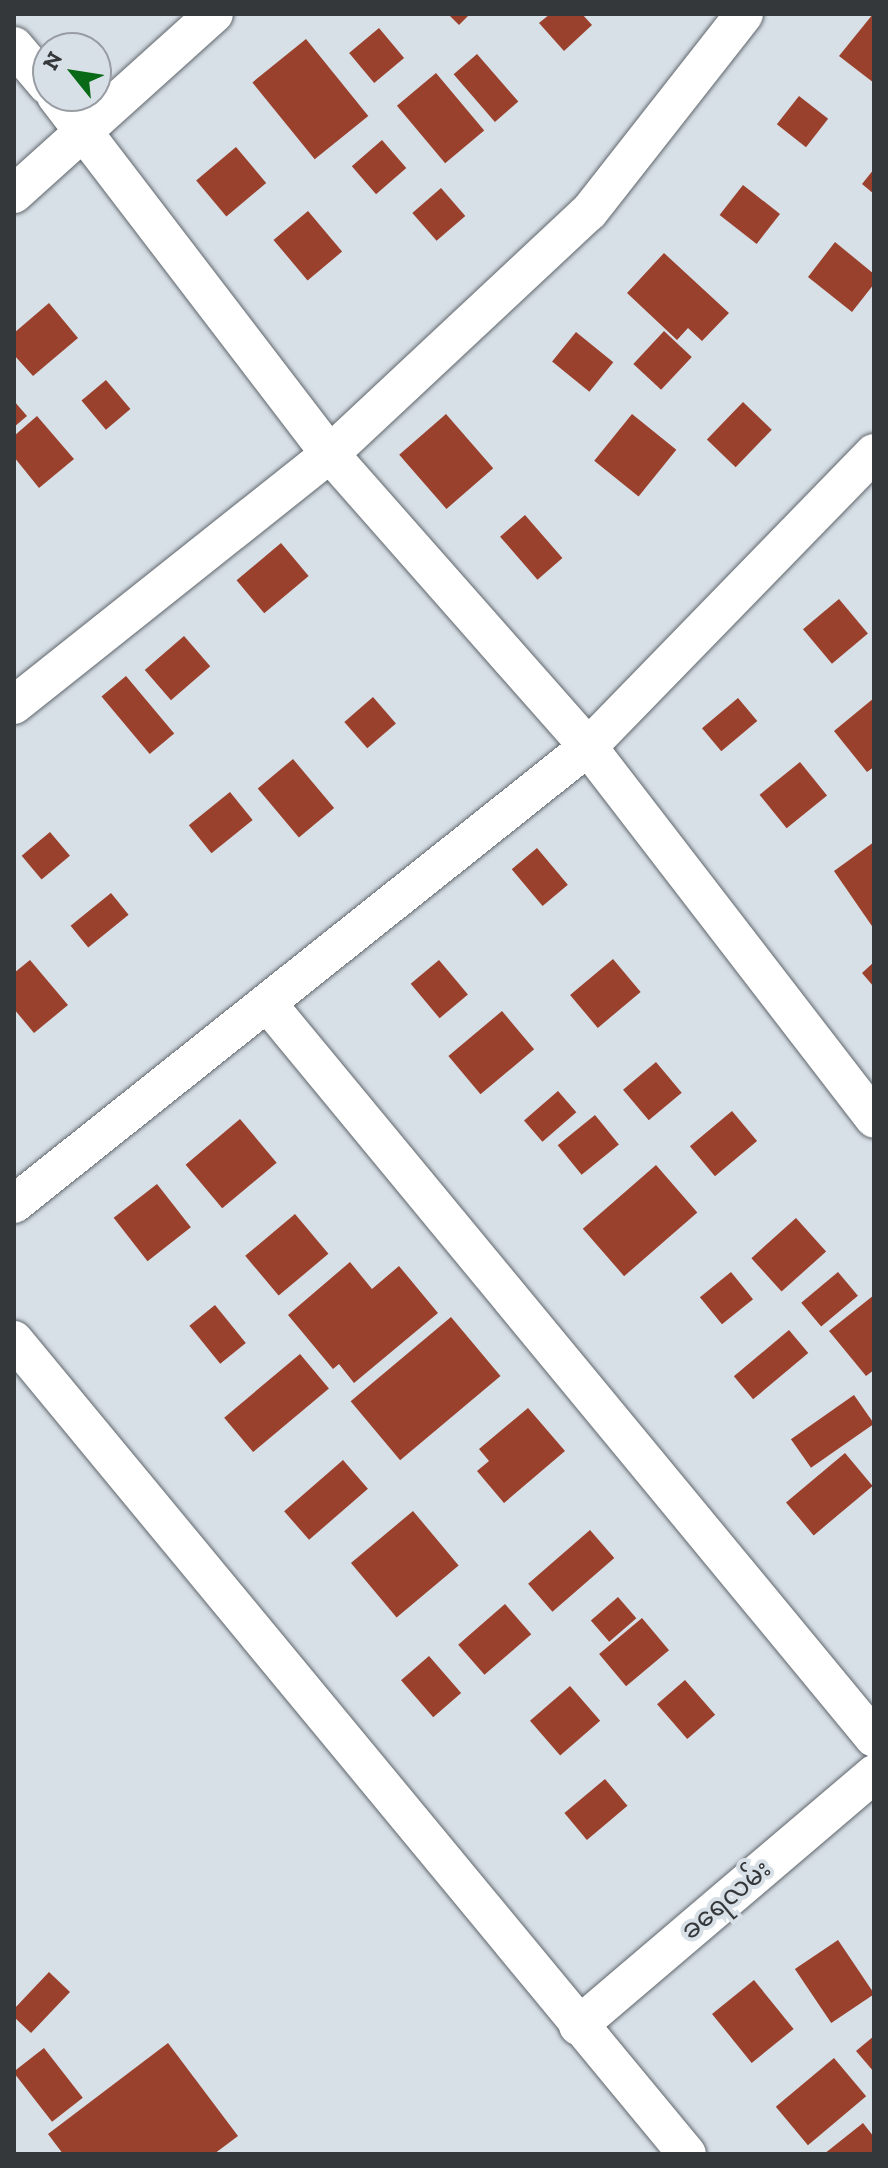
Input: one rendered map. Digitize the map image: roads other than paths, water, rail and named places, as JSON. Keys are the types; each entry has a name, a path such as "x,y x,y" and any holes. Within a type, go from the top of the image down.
{"street":[{"path":"14,194 88,133 214,14"},
{"path":"14,705 330,454 589,212 744,14"},
{"path":"14,46 32,67"},
{"path":"70,112 330,454 588,747 874,1119"},
{"path":"14,1204 588,747 868,474"},
{"path":"267,1003 874,1738"},
{"path":"14,1340 578,2026 687,2154"},
{"name":"ခရေလမ်း","path":"578,2026 874,1774"}]}
